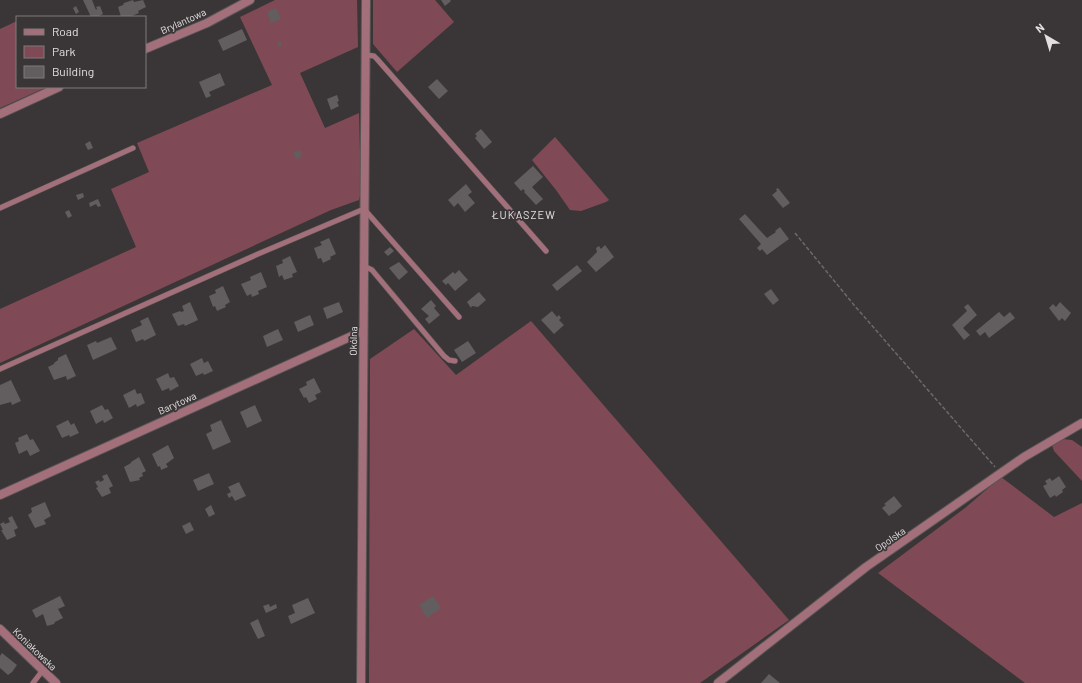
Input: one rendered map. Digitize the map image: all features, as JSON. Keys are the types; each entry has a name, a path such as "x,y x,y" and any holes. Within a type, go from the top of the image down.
{"street":[{"name":"Brylantowa","path":"146,49 207,23 250,0"},
{"name":"Okólna","path":"361,683 366,0"},
{"path":"0,114 57,88"},
{"name":"Barytowa","path":"0,495 363,331"},
{"name":"Opolska","path":"718,683 866,567 1024,457 1082,423"},
{"name":"Koniakowska","path":"0,629 56,683"}],"lane":[{"path":"366,55 374,56 377,59 546,251"},
{"path":"0,208 133,148"},
{"path":"0,369 258,254 364,209 459,318"},
{"path":"364,266 372,270 444,356 449,360 455,361"},
{"path":"33,683 43,670"}],"path":[{"path":"795,233 859,311 1000,473"}],"green space":[{"path":"275,0 357,0 358,47 300,73 325,128 359,113 361,191 359,200 331,210 0,363 0,309 136,247 111,189 149,172 137,143 272,85 240,17"},
{"path":"373,0 435,0 454,22 397,72 373,44"},
{"path":"16,21 16,88 45,88 0,108 0,29"},
{"path":"555,137 609,200 581,211 570,210 532,160"},
{"path":"531,321 789,620 700,683 369,683 370,359 414,329 456,375"},
{"path":"1062,439 1072,440 1082,447 1082,481 1054,451 1052,445"},
{"path":"1001,477 1054,517 1082,503 1082,683 1025,683 878,573 965,508"}],"building":[{"path":"83,0 92,0 96,10 96,7 100,6 103,14 99,16 91,16"},
{"path":"133,0 134,2 143,0 146,7 138,11 139,13 132,16 121,16 118,7"},
{"path":"441,0 450,0 451,1 445,6"},
{"path":"76,6 79,12 76,14 73,8"},
{"path":"276,8 281,19 271,23 267,12"},
{"path":"242,29 247,40 223,51 218,40"},
{"path":"280,41 282,46 279,47 277,42"},
{"path":"220,73 225,85 209,92 211,96 206,98 199,82"},
{"path":"437,79 448,91 439,99 428,87"},
{"path":"337,95 339,101 337,102 339,106 331,110 327,99"},
{"path":"481,129 492,142 484,149 475,138 477,136 475,134"},
{"path":"90,141 93,148 88,150 85,144"},
{"path":"300,150 302,156 296,159 293,153"},
{"path":"533,166 543,177 532,187 543,199 536,205 523,189 521,191 514,183"},
{"path":"466,184 472,192 468,195 475,203 465,212 458,203 454,207 448,200"},
{"path":"778,188 790,203 783,208 772,195"},
{"path":"83,193 84,197 78,200 76,195"},
{"path":"98,199 101,206 98,207 96,204 90,207 89,203"},
{"path":"69,210 72,216 68,218 65,212"},
{"path":"745,214 767,238 776,232 775,231 780,227 789,239 767,255 762,249 760,251 757,248 761,244 739,219"},
{"path":"329,238 336,254 330,257 331,259 323,263 321,258 318,259 314,248 322,245 320,242"},
{"path":"605,245 614,257 596,272 587,262 597,252 596,248 599,246 601,249"},
{"path":"390,247 394,251 388,256 384,252"},
{"path":"290,256 297,272 292,274 293,277 284,280 282,275 279,277 276,266 283,263 282,260"},
{"path":"399,262 408,272 399,280 389,268"},
{"path":"577,265 582,271 557,291 552,285"},
{"path":"459,270 468,280 455,291 448,283 446,285 442,281 453,272 455,274"},
{"path":"261,272 267,287 258,291 259,294 252,297 251,294 247,296 241,284 251,280 250,277"},
{"path":"223,286 230,302 225,305 226,307 217,311 215,306 213,307 209,296 216,293 215,290"},
{"path":"771,289 779,300 773,305 764,294"},
{"path":"479,292 486,300 478,307 472,306 471,308 467,302"},
{"path":"431,300 436,306 434,308 440,315 429,324 425,319 429,316 421,309"},
{"path":"190,302 198,320 185,326 184,324 178,326 172,314 184,311 182,306"},
{"path":"339,302 343,312 327,319 323,308"},
{"path":"1060,302 1071,313 1065,321 1062,318 1059,321 1049,308 1053,304 1056,307"},
{"path":"968,304 977,315 963,328 970,335 964,340 952,325 967,311 964,307"},
{"path":"552,311 557,317 559,315 561,318 559,320 564,325 554,334 541,320"},
{"path":"999,312 1004,317 1010,312 1015,318 989,338 985,332 980,336 976,331"},
{"path":"310,315 314,325 298,332 294,322"},
{"path":"148,317 156,335 144,341 143,339 136,342 131,330 142,325 140,321"},
{"path":"278,329 283,340 267,347 263,336"},
{"path":"111,337 117,349 93,360 87,345 96,341 97,343"},
{"path":"468,341 476,353 462,362 454,350"},
{"path":"66,354 76,376 67,380 66,376 54,380 48,367 54,364 58,358"},
{"path":"202,358 204,363 208,361 213,371 204,375 203,373 196,376 190,364"},
{"path":"168,373 170,378 174,377 179,386 170,391 169,388 162,391 156,379"},
{"path":"314,378 321,392 315,395 317,399 309,403 299,389 307,385 306,382"},
{"path":"11,380 21,401 12,405 11,402 0,405 0,385"},
{"path":"135,389 137,394 141,393 145,403 137,407 136,404 129,408 123,395"},
{"path":"102,405 105,410 108,409 113,418 104,423 103,420 96,424 90,411"},
{"path":"255,405 262,421 247,428 240,412"},
{"path":"68,420 71,425 74,423 79,433 70,437 69,435 62,438 56,426"},
{"path":"221,420 231,442 213,450 206,434 212,431 210,425"},
{"path":"27,434 30,440 33,439 40,451 30,456 27,450 19,454 15,443 19,441 18,438"},
{"path":"168,445 174,458 166,464 168,467 161,470 152,454"},
{"path":"139,457 146,471 142,473 143,476 139,478 140,480 130,482 124,467"},
{"path":"209,473 214,484 198,491 193,480"},
{"path":"107,474 113,486 109,488 111,493 102,497 96,488 98,487 95,482 104,480 102,476"},
{"path":"1059,476 1066,487 1062,490 1063,492 1056,497 1055,495 1050,498 1043,486 1047,484 1045,481 1050,478 1052,481"},
{"path":"239,482 246,496 235,501 232,496 229,498 227,494 231,492 228,487"},
{"path":"894,496 902,506 889,516 882,508 886,505 884,504"},
{"path":"45,502 51,516 44,520 46,524 35,528 28,515 32,512 31,508"},
{"path":"211,505 215,514 209,517 205,509"},
{"path":"12,516 18,528 14,530 16,536 7,540 1,530 3,530 0,524 10,522 8,518"},
{"path":"190,522 194,530 186,534 182,526"},
{"path":"60,596 65,606 58,609 63,618 54,624 47,626 43,614 36,618 32,610"},
{"path":"433,596 441,608 427,618 419,605"},
{"path":"308,598 315,613 291,624 288,616 295,613 292,605"},
{"path":"269,604 270,607 276,604 277,608 266,613 263,606"},
{"path":"258,619 265,636 258,639 250,623"},
{"path":"2,653 17,665 8,675 0,668 0,656"},
{"path":"769,674 780,683 761,683"}],"district":[{"name":"ŁUKASZEW","path":"524,215"}]}
